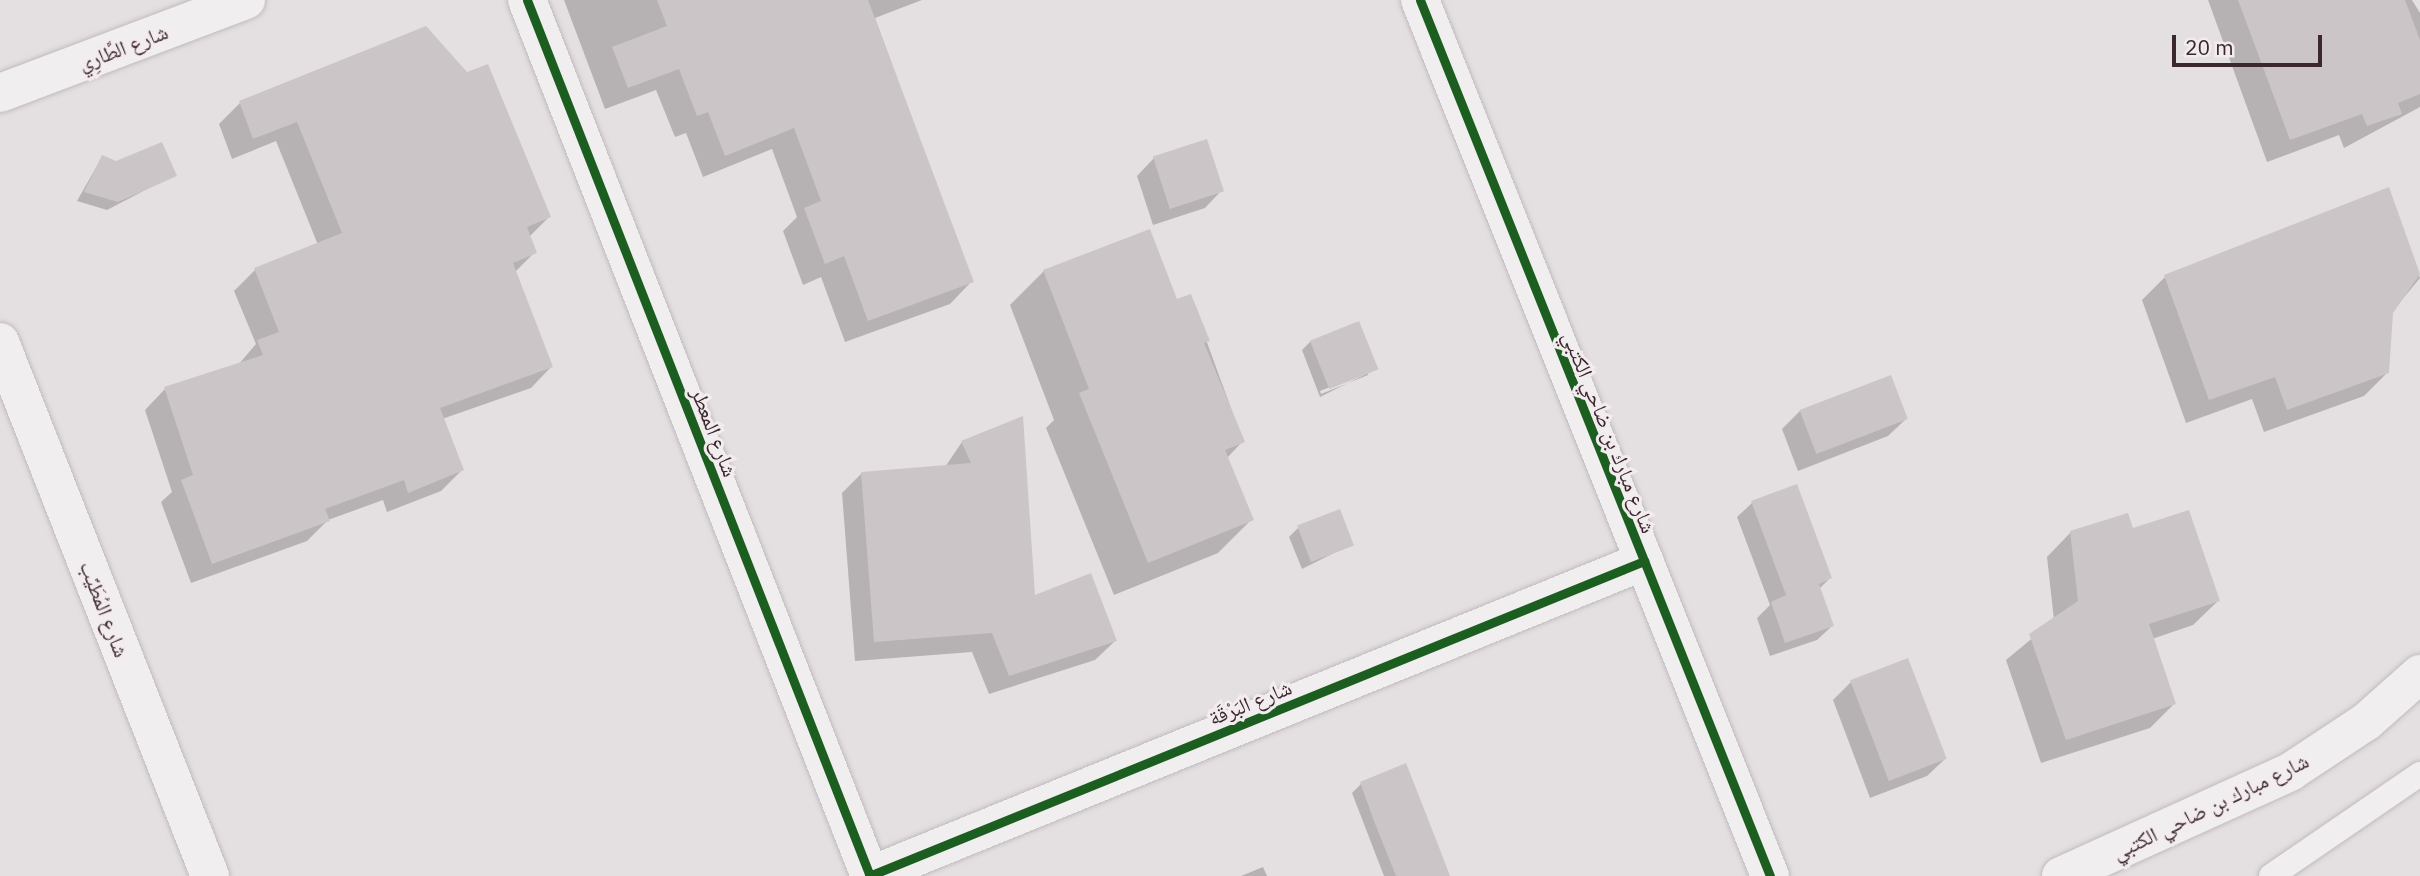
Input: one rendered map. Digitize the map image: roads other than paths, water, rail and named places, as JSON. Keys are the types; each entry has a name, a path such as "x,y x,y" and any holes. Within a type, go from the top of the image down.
{"street":[{"name":"شارع الطَّارِي","path":"0,93 246,0"},
{"name":"شارع المعطر","path":"527,0 869,876"},
{"name":"شارع مبارك بن ضاحي الكتبي","path":"1420,0 1770,876"},
{"name":"شارع المُطَيَّب","path":"0,342 210,876"},
{"name":"شارع البَرْقَة","path":"869,876 1644,561"},
{"name":"شارع مبارك بن ضاحي الكتبي","path":"2061,876 2290,772 2367,721 2420,674"}],"lane":[{"path":"2271,876 2420,774"}]}
